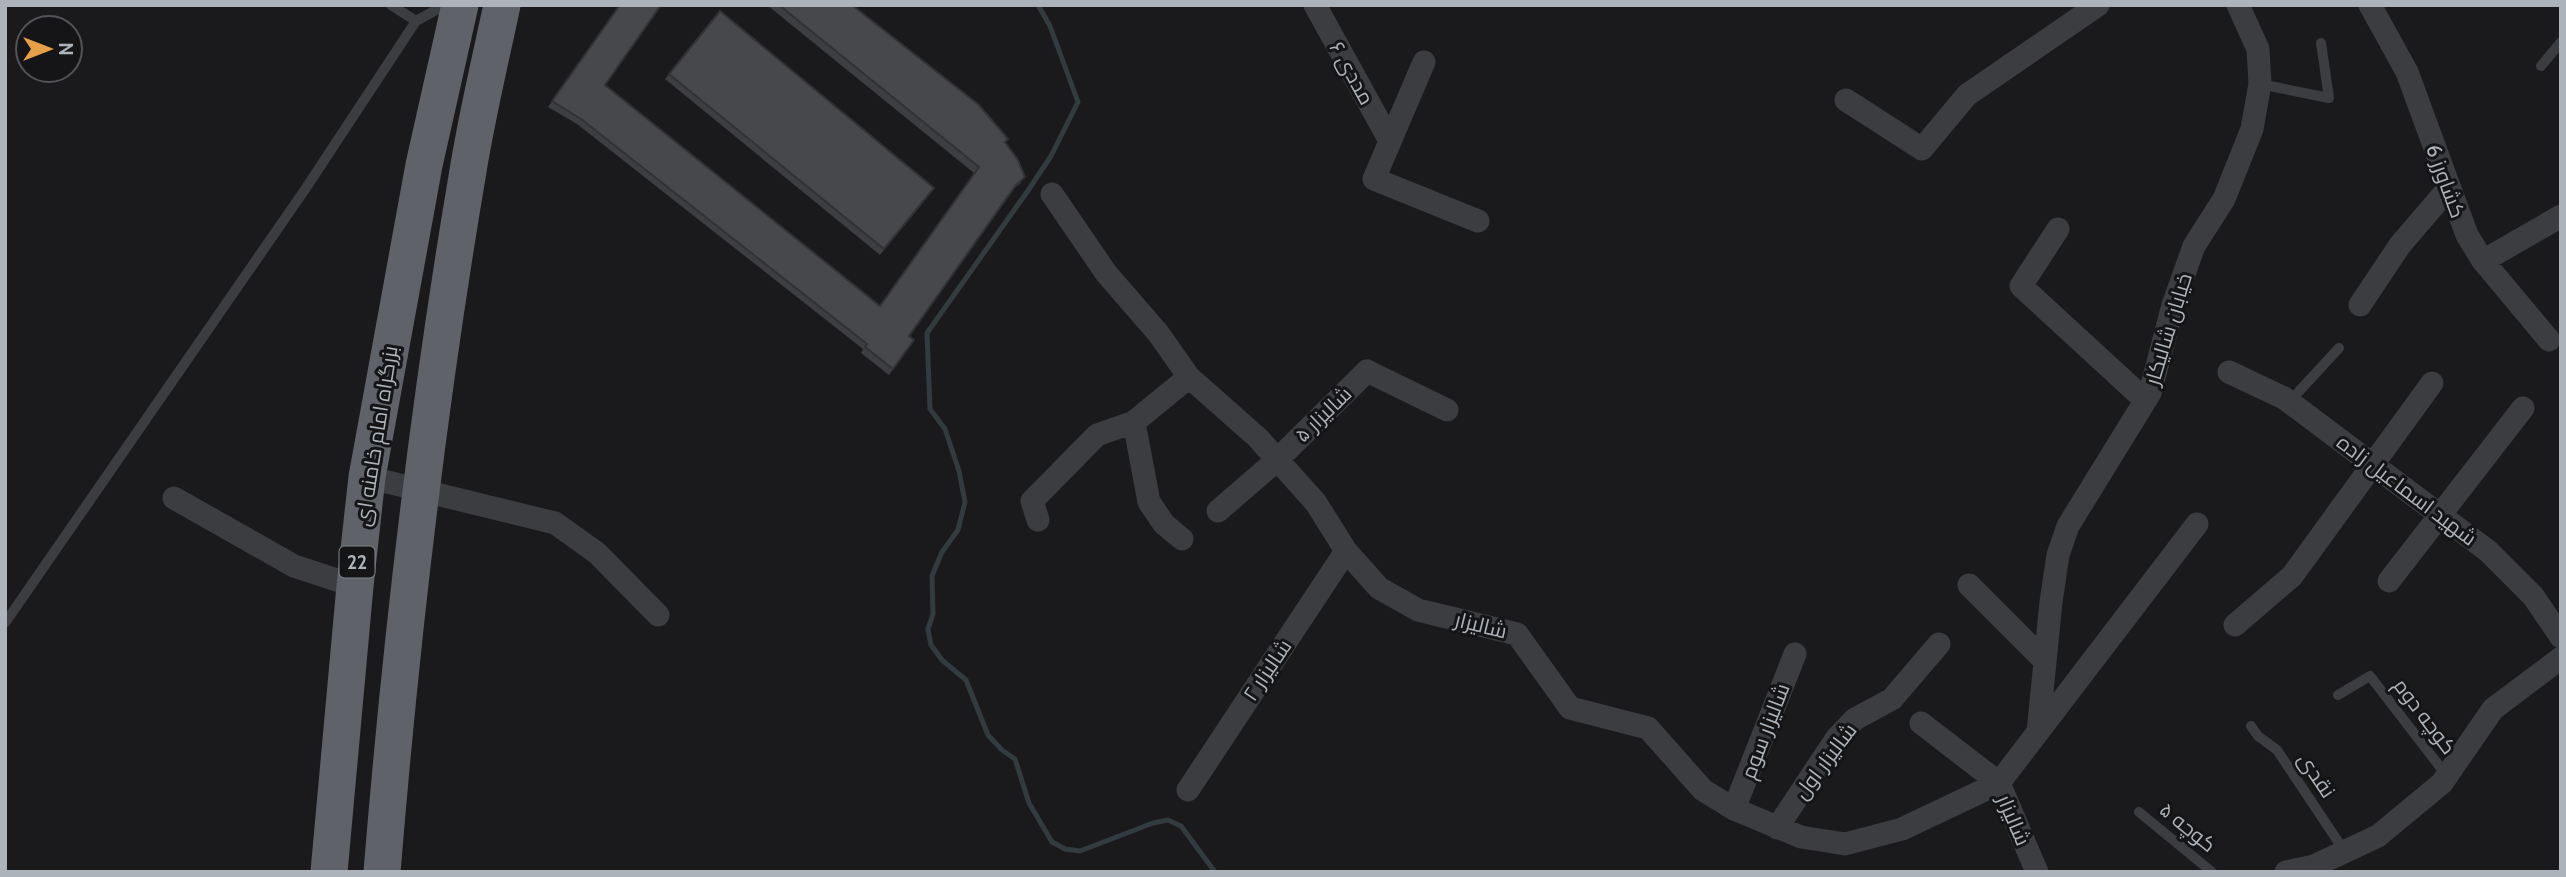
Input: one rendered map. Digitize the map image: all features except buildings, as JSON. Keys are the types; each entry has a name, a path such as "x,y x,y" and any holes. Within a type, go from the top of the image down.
{"highway":[{"name":"بزرگراه امام خامنه ای","path":"329,872 367,477 424,165 460,5"},
{"path":"382,872 391,760 420,490 467,176 502,5"}],"street":[{"name":"مددی ۶","path":"1315,5 1390,141"},
{"path":"1846,100 1922,149 1967,95 2098,5"},
{"name":"خیابان شالیکار","path":"2038,732 2058,555 2068,526 2150,393 2173,305 2194,246 2224,199 2252,129 2260,84 2258,49 2238,5"},
{"name":"کشاورز 6","path":"2370,5 2407,72 2467,235 2483,261 2549,341"},
{"path":"1424,62 1374,179 1478,221"},
{"path":"2360,305 2400,245 2448,189"},
{"name":"شالیزار","path":"1052,194 1106,273 1157,333 1189,377 1258,438 1316,503 1346,551 1379,588 1418,610 1517,634 1570,708 1648,729 1703,790 1734,809 1801,837 1845,844 1902,829 1998,783 2037,872"},
{"path":"2483,261 2561,216"},
{"path":"2058,229 2021,286 2145,400"},
{"name":"شالیزار ۵","path":"1277,460 1367,371 1447,410"},
{"name":"شهید اسماعیل زاده","path":"2229,372 2289,402 2488,551 2533,596 2561,637"},
{"path":"1038,520 1032,501 1087,444 1097,435 1134,422 1189,377"},
{"path":"2235,625 2292,576 2432,383"},
{"path":"2389,580 2524,408"},
{"path":"1134,422 1149,502 1164,524 1182,539"},
{"path":"1218,511 1277,460"},
{"path":"367,477 555,523 597,553 658,615"},
{"path":"174,498 294,566 355,586"},
{"path":"1921,723 1998,783 2197,524"},
{"name":"شالیزار ۲","path":"1188,790 1346,551"},
{"path":"1969,585 2045,661"},
{"name":"شالیزار اول","path":"1777,828 1836,739 1855,719 1892,699 1939,644"},
{"name":"شالیزار سوم","path":"1734,809 1795,654"},
{"path":"2286,872 2314,866 2378,836 2442,783 2493,709 2561,658"}],"lane":[{"path":"391,5 416,21"},
{"path":"5,623 306,188 416,21 445,5"},
{"path":"2541,65 2561,42"},
{"path":"2260,84 2329,98 2321,43"},
{"path":"2289,402 2339,348"},
{"name":"کوچه دوم","path":"2338,695 2370,676 2447,776"},
{"name":"نقدی","path":"2251,726 2258,736 2277,750 2344,852"},
{"name":"کوچه ۵","path":"2139,812 2212,872"}],"waterway":[{"path":"1038,5 1050,26 1078,102 1051,156 927,333 930,409 945,429 959,471 965,502 958,530 942,552 932,576 933,614 928,629 931,645 942,660 966,680 988,735 1015,759 1029,803 1052,842 1065,849 1080,851 1153,823 1168,820 1181,826 1215,872"}]}
